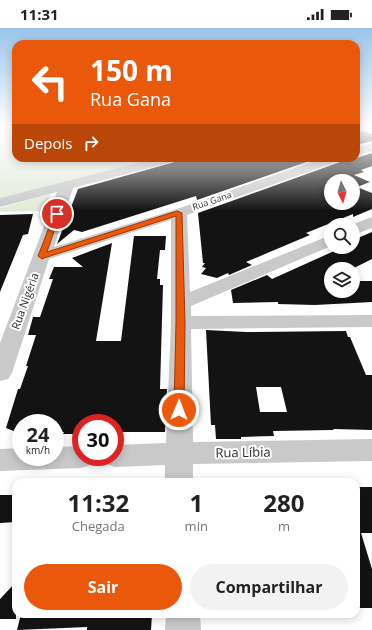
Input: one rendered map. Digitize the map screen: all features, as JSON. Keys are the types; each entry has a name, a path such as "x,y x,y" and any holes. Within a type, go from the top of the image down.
{"street":[{"path":"0,203 157,162"},
{"name":"Rua Gana","path":"42,256 179,213 324,162"},
{"name":"Rua Nigéria","path":"0,373 68,185"},
{"path":"179,213 181,313 179,478"},
{"path":"360,227 372,222"},
{"path":"181,313 324,243"},
{"path":"181,313 372,321"},
{"name":"Rua Líbia","path":"124,456 178,453 372,450"},
{"path":"0,460 72,457"},
{"path":"182,618 183,630"}],"green space":[{"path":"0,155 12,155 12,162 145,162 0,198"},
{"path":"51,193 43,211 0,212 0,208"}],"building":[{"path":"372,155 372,166 361,170 364,172 357,174 324,174 324,210 360,210 360,188 372,193 372,209 353,217 353,214 343,218 324,218 324,226 306,233 310,235 246,262 252,265 229,275 228,273 217,278 201,274 206,268 202,267 205,263 203,263 198,213 340,162 360,162 360,157"},
{"path":"175,162 306,162 197,200 196,196 82,232 74,230 57,244 78,189"},
{"path":"360,178 370,182 360,186"},
{"path":"33,214 28,234 23,235 0,292 0,215"},
{"path":"372,232 372,259 360,265 360,262 324,262 324,298 360,298 360,281 372,281 372,302 315,305 278,304 278,302 233,303 231,290 267,275 272,279 327,254 360,254 360,237"},
{"path":"134,236 166,236 165,250 160,250 157,279 160,279 160,285 163,285 160,389 167,389 165,432 124,432 124,414 72,414 72,434 64,434 64,414 12,414 12,430 6,428 18,389 20,389 28,366 26,366 36,335 28,335 33,317 40,317 53,279 49,279 54,267 83,267 72,258 112,243 96,341 121,341"},
{"path":"206,330 246,332 346,331 366,375 372,375 372,430 334,429 273,431 274,436 241,437 241,439 216,439 215,425 211,425","holes":["256,387 281,387 287,412 260,412"]},
{"path":"360,487 372,487 372,533 361,533 372,569 372,608 360,608"},
{"path":"0,495 12,495 12,522 0,523"},
{"path":"12,586 12,618 16,619 0,619 0,599"},
{"path":"20,618 152,618 151,630 87,630 87,627 17,630"}],"route":[{"path":"57,214 42,256 179,213 181,323 179,410"}]}
